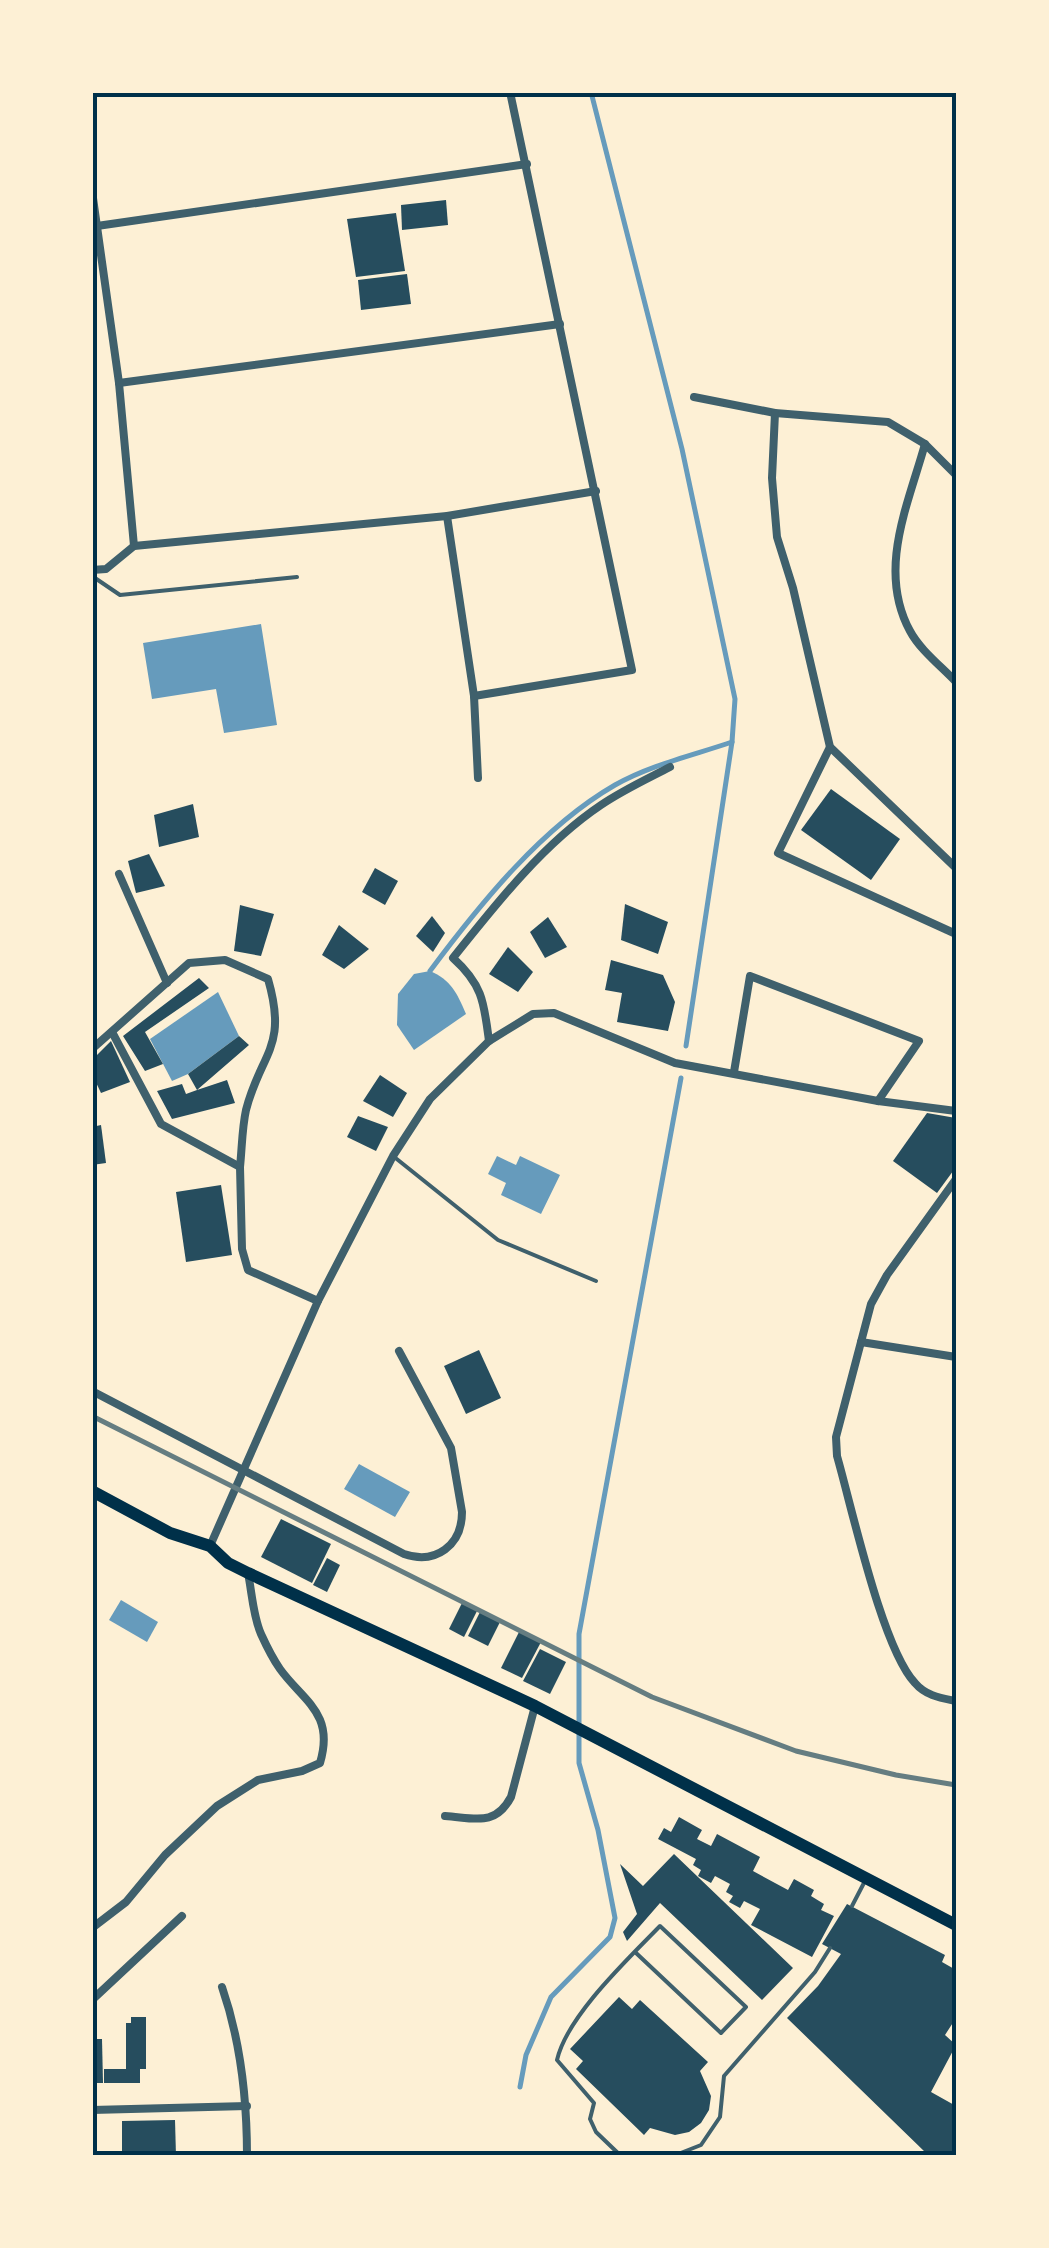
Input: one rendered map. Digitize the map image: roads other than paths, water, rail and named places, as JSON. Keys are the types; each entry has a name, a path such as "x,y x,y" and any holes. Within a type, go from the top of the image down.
{"main road":[{"path":"92,1492 170,1533 210,1546 228,1563 248,1573 536,1706 956,1924"}],"street":[{"path":"474,696 632,670 510,92"},
{"path":"97,226 527,164"},
{"path":"92,192 119,382 134,546"},
{"path":"119,382 560,324"},
{"path":"694,397 775,414 888,422 925,444 956,475"},
{"path":"775,414 772,478 777,537 830,746 956,868"},
{"path":"925,444 894,554 896,596 911,633 956,682"},
{"path":"92,573 106,569 134,546 447,516 596,491"},
{"path":"447,516 474,696 478,778"},
{"path":"830,746 778,853 956,934"},
{"path":"488,1041 484,997 469,972 454,958 493,908 570,829 614,797 670,767"},
{"path":"119,874 167,983"},
{"path":"92,1049 189,964 225,960 268,980 275,1005 276,1038 246,1110 240,1166 242,1249 248,1270 318,1301"},
{"path":"734,1072 750,976 919,1042 878,1101"},
{"path":"210,1546 318,1301 393,1156 430,1099 488,1041 533,1014 554,1012 675,1063 878,1101 956,1111"},
{"path":"112,1032 161,1124 240,1166"},
{"path":"956,1179 887,1275 871,1304 836,1437 837,1456 892,1644 914,1683 932,1696 956,1701"},
{"path":"861,1342 956,1356"},
{"path":"92,1391 404,1554 422,1558 448,1549 462,1522 451,1448 399,1351"},
{"path":"92,1928 126,1902 165,1855 217,1806 258,1780 302,1771 320,1762 325,1745 318,1714 306,1694 280,1670 260,1632 248,1573"},
{"path":"445,1816 492,1818 504,1810 536,1706"},
{"path":"92,2000 182,1916"},
{"path":"222,1987 237,2037 247,2106 247,2156"},
{"path":"92,2110 247,2106"}],"lane":[{"path":"92,573 120,595 298,577"},
{"path":"393,1156 498,1240 596,1281"},
{"path":"852,1906 867,1877"},
{"path":"621,2156 596,2132 590,2120 594,2103 557,2060 561,2042 574,2022 635,1952 660,1926 746,2007 721,2033 635,1952"},
{"path":"673,2156 701,2144 720,2117 724,2076 815,1972 830,1948"}],"water":[{"path":"261,624 277,725 224,733 216,689 152,699 143,643"},
{"path":"430,971 453,988 466,1014 414,1050 397,1025 398,994 414,974"},
{"path":"218,992 239,1036 188,1074 172,1081 150,1039"},
{"path":"497,1156 516,1165 520,1156 560,1175 541,1214 501,1195 506,1183 488,1174"},
{"path":"359,1464 410,1492 395,1517 344,1489"},
{"path":"121,1600 158,1622 147,1642 109,1620"}],"waterway":[{"path":"591,92 682,449 735,699 732,742 686,1046"},
{"path":"430,971 514,869 588,802 643,772 732,742"},
{"path":"520,2087 526,2055 551,1997 610,1937 615,1918 598,1830 579,1763 579,1634 681,1078"}],"railway":[{"path":"92,1416 652,1697 796,1751 956,1785"}]}
